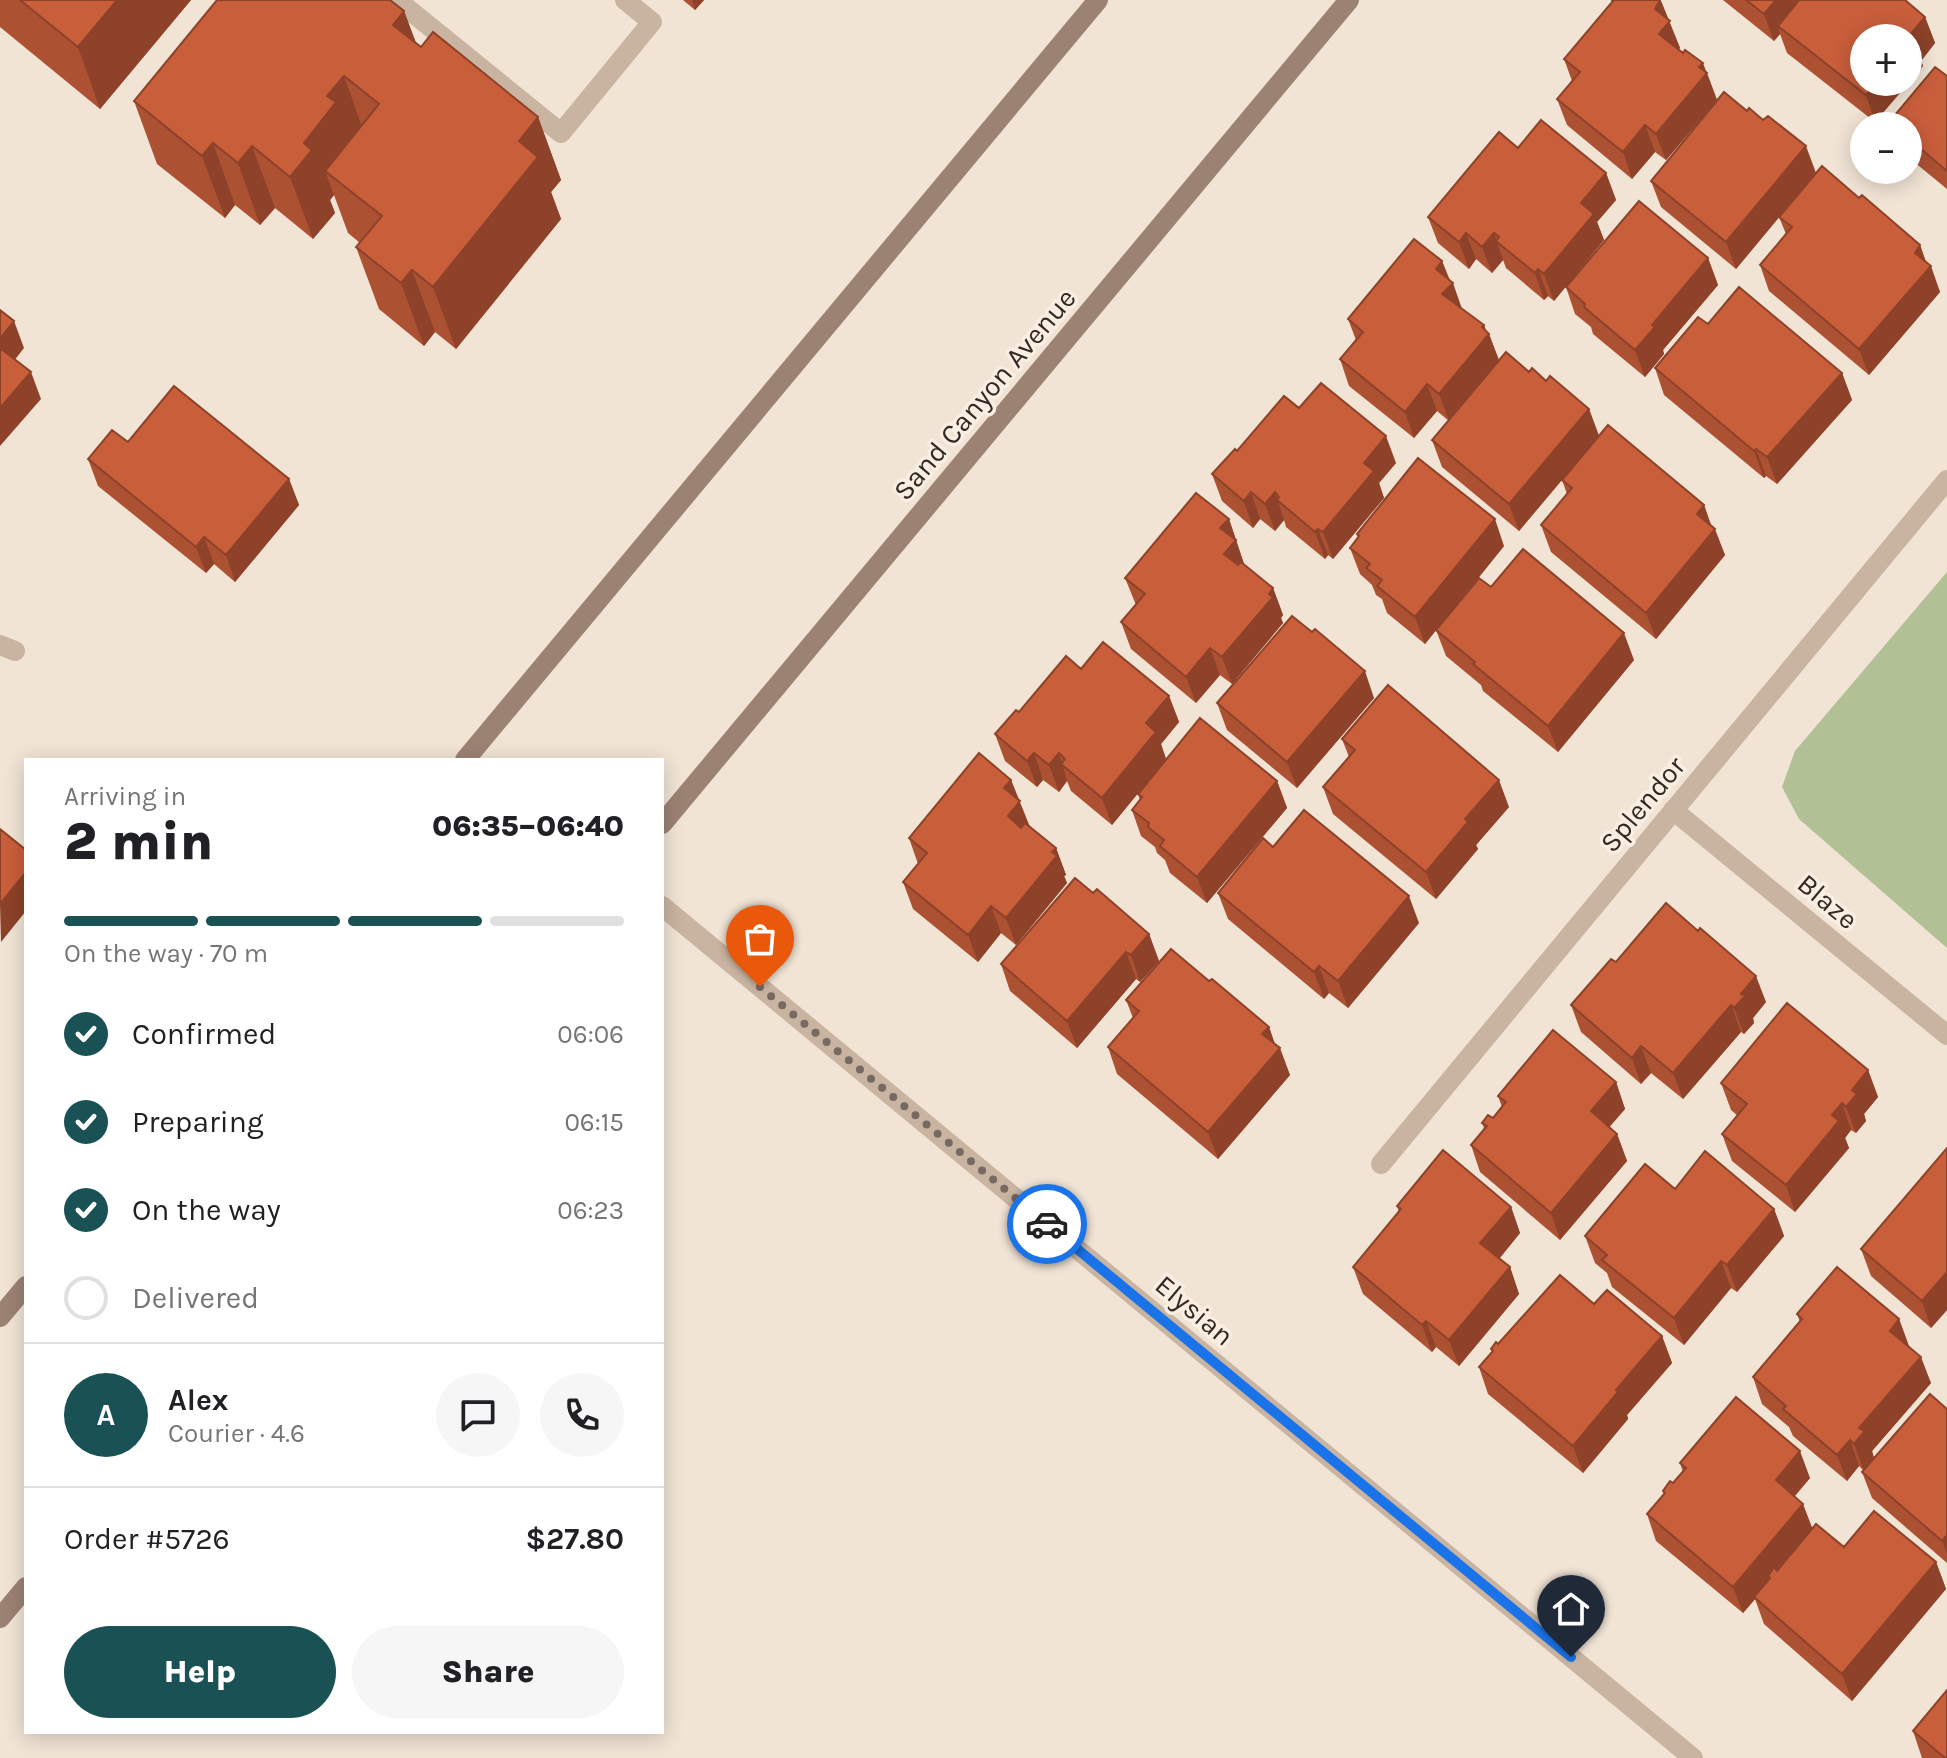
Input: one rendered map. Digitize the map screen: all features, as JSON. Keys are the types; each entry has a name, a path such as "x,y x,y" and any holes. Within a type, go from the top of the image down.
{"main road":[{"path":"467,758 1098,0"},
{"name":"Sand Canyon Avenue","path":"664,822 1349,0"},
{"path":"0,1317 24,1288"},
{"path":"0,1618 24,1589"}],"street":[{"path":"397,0 561,133 652,22 625,0"},
{"name":"Splendor","path":"1381,1164 1947,480"},
{"name":"Blaze","path":"1673,810 1947,1035"},
{"name":"Elysian","path":"664,908 1693,1758"}],"green space":[{"path":"1947,572 1947,948 1799,819 1782,787 1795,751"}],"building":[{"path":"20,0 117,0 78,47"},
{"path":"217,0 390,0 404,11 393,25 421,47 433,32 538,117 519,141 538,157 433,287 412,270 401,283 356,247 382,216 325,171 379,104 344,76 327,96 336,102 304,143 312,150 290,177 252,146 238,163 213,143 202,156 134,101"},
{"path":"1612,0 1660,0 1655,9 1670,21 1659,34 1683,53 1685,50 1703,63 1699,67 1707,73 1656,134 1645,125 1623,152 1557,99 1580,72 1564,59"},
{"path":"1746,0 1776,0 1764,14"},
{"path":"1799,0 1905,0 1925,17 1919,24 1850,24 1850,82 1778,26"},
{"path":"1935,67 1947,76 1947,171 1922,150 1922,112 1897,112 1911,96 1922,96 1922,83"},
{"path":"1724,92 1763,120 1768,116 1806,146 1726,242 1651,181"},
{"path":"1541,120 1606,173 1581,203 1594,214 1544,274 1538,269 1535,273 1496,241 1499,237 1494,233 1482,247 1466,233 1459,242 1428,217 1499,132 1518,148"},
{"path":"1822,166 1859,198 1862,195 1920,245 1915,253 1931,266 1859,349 1760,265 1792,227 1779,217"},
{"path":"1639,201 1708,258 1635,350 1584,307 1585,304 1566,287"},
{"path":"1414,239 1442,261 1436,269 1453,283 1442,294 1484,325 1482,327 1489,334 1439,394 1427,384 1405,412 1340,359 1363,332 1348,319"},
{"path":"1739,287 1842,373 1767,457 1756,449 1754,451 1655,368 1698,317 1708,324"},
{"path":"0,310 14,321 0,339"},
{"path":"0,348 31,372 0,408"},
{"path":"1506,352 1529,372 1532,368 1546,381 1550,376 1589,409 1509,504 1432,440"},
{"path":"1321,383 1386,436 1364,463 1374,471 1323,532 1318,529 1315,532 1277,500 1279,497 1275,492 1265,504 1251,492 1244,501 1212,474 1235,449 1237,451 1284,396 1299,408"},
{"path":"174,386 289,479 226,555 204,537 196,547 88,459 112,430 128,442"},
{"path":"1608,425 1704,505 1697,514 1715,529 1646,613 1541,525 1572,488 1562,480"},
{"path":"1418,458 1495,519 1415,617 1377,586 1382,580 1366,568 1370,564 1350,548 1359,536 1357,534"},
{"path":"1196,493 1229,519 1220,528 1236,540 1224,554 1238,565 1241,562 1273,588 1269,594 1273,597 1222,657 1210,648 1186,677 1121,622 1145,594 1125,578"},
{"path":"1523,549 1624,633 1548,726 1436,630 1479,578 1491,587"},
{"path":"1292,616 1312,632 1315,629 1365,671 1287,762 1217,703"},
{"path":"1103,642 1169,696 1146,723 1156,732 1102,798 1061,764 1065,759 1059,753 1049,765 1034,753 1027,761 995,734 1016,710 1019,712 1066,656 1081,669"},
{"path":"1388,685 1499,780 1426,872 1323,787 1355,750 1342,739"},
{"path":"1200,718 1277,781 1197,877 1160,846 1164,840 1132,810 1142,797 1138,794"},
{"path":"979,753 1011,780 1004,788 1020,801 1008,816 1021,828 1025,823 1056,848 1052,852 1057,856 1006,918 991,906 968,935 903,882 927,853 909,838"},
{"path":"1304,810 1409,896 1338,981 1319,966 1314,972 1218,893 1263,838 1273,847"},
{"path":"0,829 24,848 24,874 0,904"},
{"path":"1075,878 1093,893 1097,889 1149,934 1131,955 1126,952 1067,1021 1001,964"},
{"path":"1666,903 1756,976 1741,994 1745,996 1734,1008 1731,1005 1673,1073 1641,1046 1632,1058 1571,1005 1611,959 1616,962"},
{"path":"1171,949 1269,1027 1262,1034 1280,1048 1208,1132 1108,1047 1139,1011 1126,1000"},
{"path":"1787,1003 1868,1070 1852,1090 1857,1094 1846,1107 1842,1103 1832,1115 1839,1121 1786,1185 1722,1134 1747,1104 1721,1083"},
{"path":"1553,1030 1616,1082 1591,1111 1617,1134 1551,1213 1471,1145 1487,1126 1482,1123 1488,1115 1493,1118 1506,1102 1498,1096"},
{"path":"1947,1148 1947,1272 1922,1301 1861,1249"},
{"path":"1443,1150 1511,1207 1480,1243 1510,1267 1449,1340 1426,1321 1422,1325 1353,1267 1401,1209 1397,1206"},
{"path":"1705,1151 1774,1209 1727,1265 1721,1261 1674,1318 1602,1260 1607,1255 1585,1236 1645,1164 1675,1189"},
{"path":"1837,1267 1899,1319 1890,1331 1921,1357 1859,1428 1865,1431 1854,1444 1850,1440 1837,1455 1783,1409 1786,1406 1753,1377 1802,1319 1797,1314"},
{"path":"1560,1275 1594,1304 1607,1290 1662,1336 1573,1446 1479,1367 1493,1351 1491,1349 1496,1342 1498,1344"},
{"path":"1930,1394 1947,1409 1947,1535 1942,1541 1862,1472"},
{"path":"1736,1397 1800,1451 1776,1480 1803,1504 1733,1587 1647,1514 1665,1493 1663,1491 1670,1481 1673,1483 1686,1468 1680,1463"},
{"path":"1874,1511 1936,1562 1842,1674 1754,1597 1770,1578 1768,1576 1774,1567 1777,1571 1816,1524 1844,1547"},
{"path":"1947,1690 1947,1758 1945,1758 1913,1731"}],"way so far":[{"path":"760,987 1047,1224"}],"route":[{"path":"1047,1224 1571,1657"}]}
